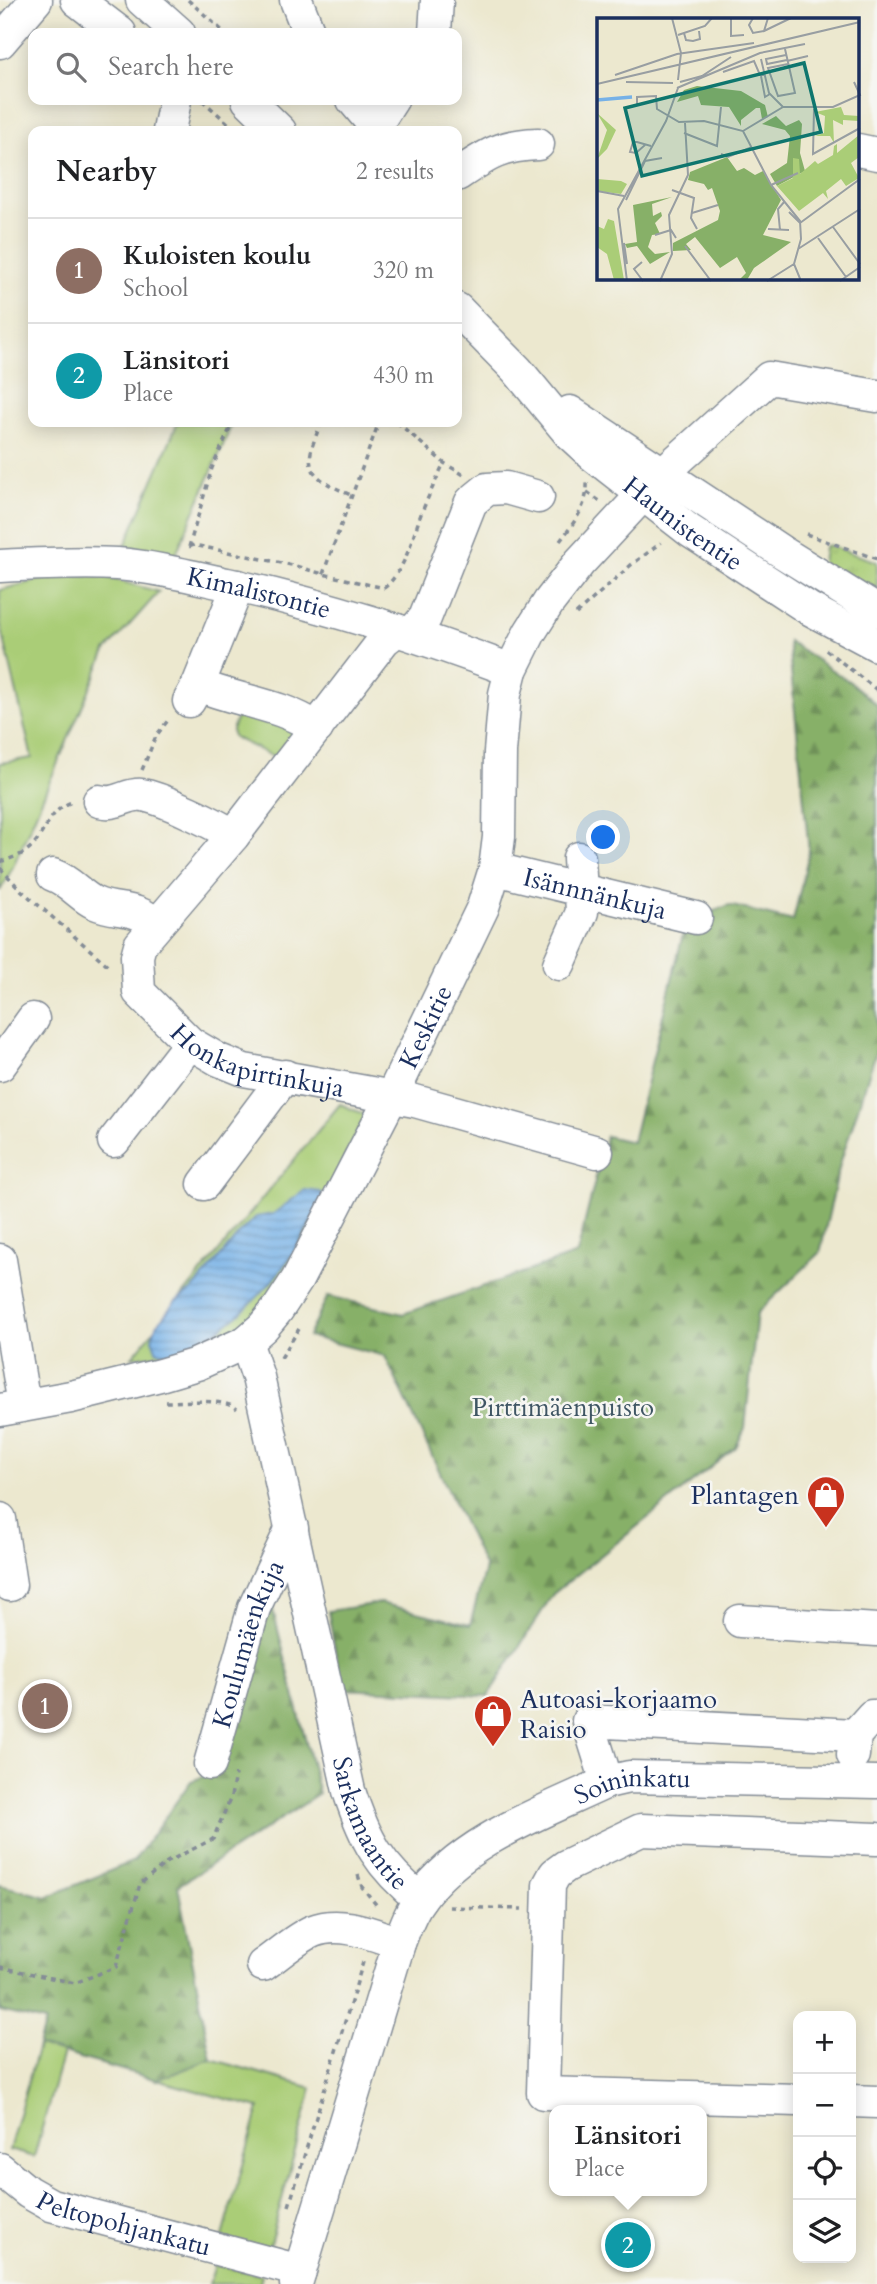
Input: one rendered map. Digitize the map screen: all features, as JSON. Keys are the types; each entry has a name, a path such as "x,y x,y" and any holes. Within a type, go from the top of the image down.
{"street":[{"path":"0,42 36,0"},
{"path":"77,0 113,28"},
{"path":"142,0 173,28"},
{"path":"296,0 307,28"},
{"path":"435,28 437,0"},
{"path":"170,126 173,105"},
{"path":"253,105 275,126"},
{"path":"357,105 372,126"},
{"path":"376,126 389,105"},
{"path":"462,172 487,155 514,144 538,144"},
{"name":"Haunistentie","path":"462,314 517,370 579,419 653,484 690,531 808,608 877,645"},
{"name":"Keskitie","path":"12,1408 71,1397 197,1364 246,1342 263,1327 296,1280 392,1096 482,907 495,869 499,837 500,752 505,694 511,670 549,602 580,562 653,484 769,378 877,396"},
{"name":"Haunistentie","path":"653,484 782,552 877,611"},
{"path":"139,992 137,956 140,946 156,925 233,836 384,640 404,632 425,618 471,502 486,489 506,488 538,497"},
{"name":"Kimalistontie","path":"0,566 106,564 169,571 277,595 404,632 511,670"},
{"path":"238,586 193,693 263,703 317,728"},
{"path":"838,625 877,667"},
{"path":"99,801 115,803 138,795 162,801 214,824 233,836"},
{"path":"559,964 582,912 579,858"},
{"name":"Isännnänkuja","path":"495,869 696,918"},
{"path":"53,876 66,881 94,903 134,911 156,925"},
{"name":"Honkapirtinkuja","path":"139,992 190,1043 219,1060 244,1070 415,1101 597,1152"},
{"path":"0,1065 33,1019"},
{"path":"114,1141 190,1043"},
{"path":"204,1184 285,1076"},
{"path":"0,1260 12,1408"},
{"name":"Sarkamaantie","path":"246,1342 258,1377 349,1791 373,1851 397,1880 435,1903 385,1938 298,2278"},
{"path":"0,1519 10,1585"},
{"name":"Koulumäenkuja","path":"224,1764 254,1608 292,1528"},
{"path":"740,1621 877,1630"},
{"path":"607,1782 588,1721 866,1726 864,1782"},
{"name":"Soininkatu","path":"435,1903 443,1873 483,1842 607,1782 629,1777 864,1782"},
{"path":"793,2100 543,2093 549,1885 555,1874 566,1866 640,1830 877,1839"},
{"path":"263,1965 311,1931 331,1926 385,1938"},
{"path":"856,2101 877,2102"},
{"name":"Peltopohjankatu","path":"0,2169 28,2192 51,2205 298,2278"}],"path":[{"path":"188,0 219,28"},
{"path":"208,105 231,126"},
{"path":"189,547 212,468 231,427"},
{"path":"320,427 310,458 312,471 319,479 351,495"},
{"path":"323,574 377,427"},
{"path":"403,427 444,463 486,489"},
{"path":"169,571 176,554 194,545 292,565 384,588 394,580 444,463"},
{"path":"138,795 136,784 156,736"},
{"path":"0,862 19,856 31,847 48,820 67,803 78,800 99,801"},
{"path":"0,868 21,890 139,992"},
{"path":"232,1405 242,1413"},
{"path":"0,1967 75,1983 116,1967 140,1884 167,1862 213,1839 231,1797 224,1764"},
{"path":"288,2212 385,1938 382,1912 357,1875"},
{"path":"435,1903 549,1909"}],"green space":[{"path":"176,427 231,427 175,556 125,546"},
{"path":"828,545 877,562 877,604 822,564 824,547"},
{"path":"59,575 106,577 159,592 106,651 0,891 0,763 32,758 0,622 0,590"},
{"name":"Pirttimäenpuisto","path":"788,641 850,682 877,705 877,1049 840,1164 820,1253 757,1313 745,1428 736,1447 553,1594 488,1696 342,1689 328,1611 380,1603 470,1625 485,1568 385,1356 308,1336 328,1296 403,1314 577,1254 606,1136 632,1142 686,922 729,905 793,921 809,852"},
{"path":"240,711 299,728 275,756 270,755 232,734"},
{"path":"340,1104 366,1115 282,1284 243,1323 181,1354 132,1357"},
{"path":"270,1598 319,1794 178,1886 211,2059 157,2080 38,2046 45,2022 0,2011 0,1885 47,1897 134,1861 191,1781 219,1771"},
{"path":"38,2046 63,2053 34,2157 9,2150"},
{"path":"211,2059 312,2088 268,2251 222,2240 259,2108 157,2080"},
{"path":"215,2265 262,2275 260,2284 209,2284"}],"water":[{"path":"305,1190 325,1195 296,1248 257,1298 206,1338 168,1355 156,1350 152,1339 156,1326 175,1302 191,1291 242,1230 256,1217 273,1214"}],"place":[{"name":"Plantagen","path":"826,1529"},
{"name":"Kuloisten koulu","path":"45,1706"},
{"name":"Autoasi-korjaamo Raisio","path":"493,1748"},
{"name":"Länsitori","path":"628,2245"}]}
